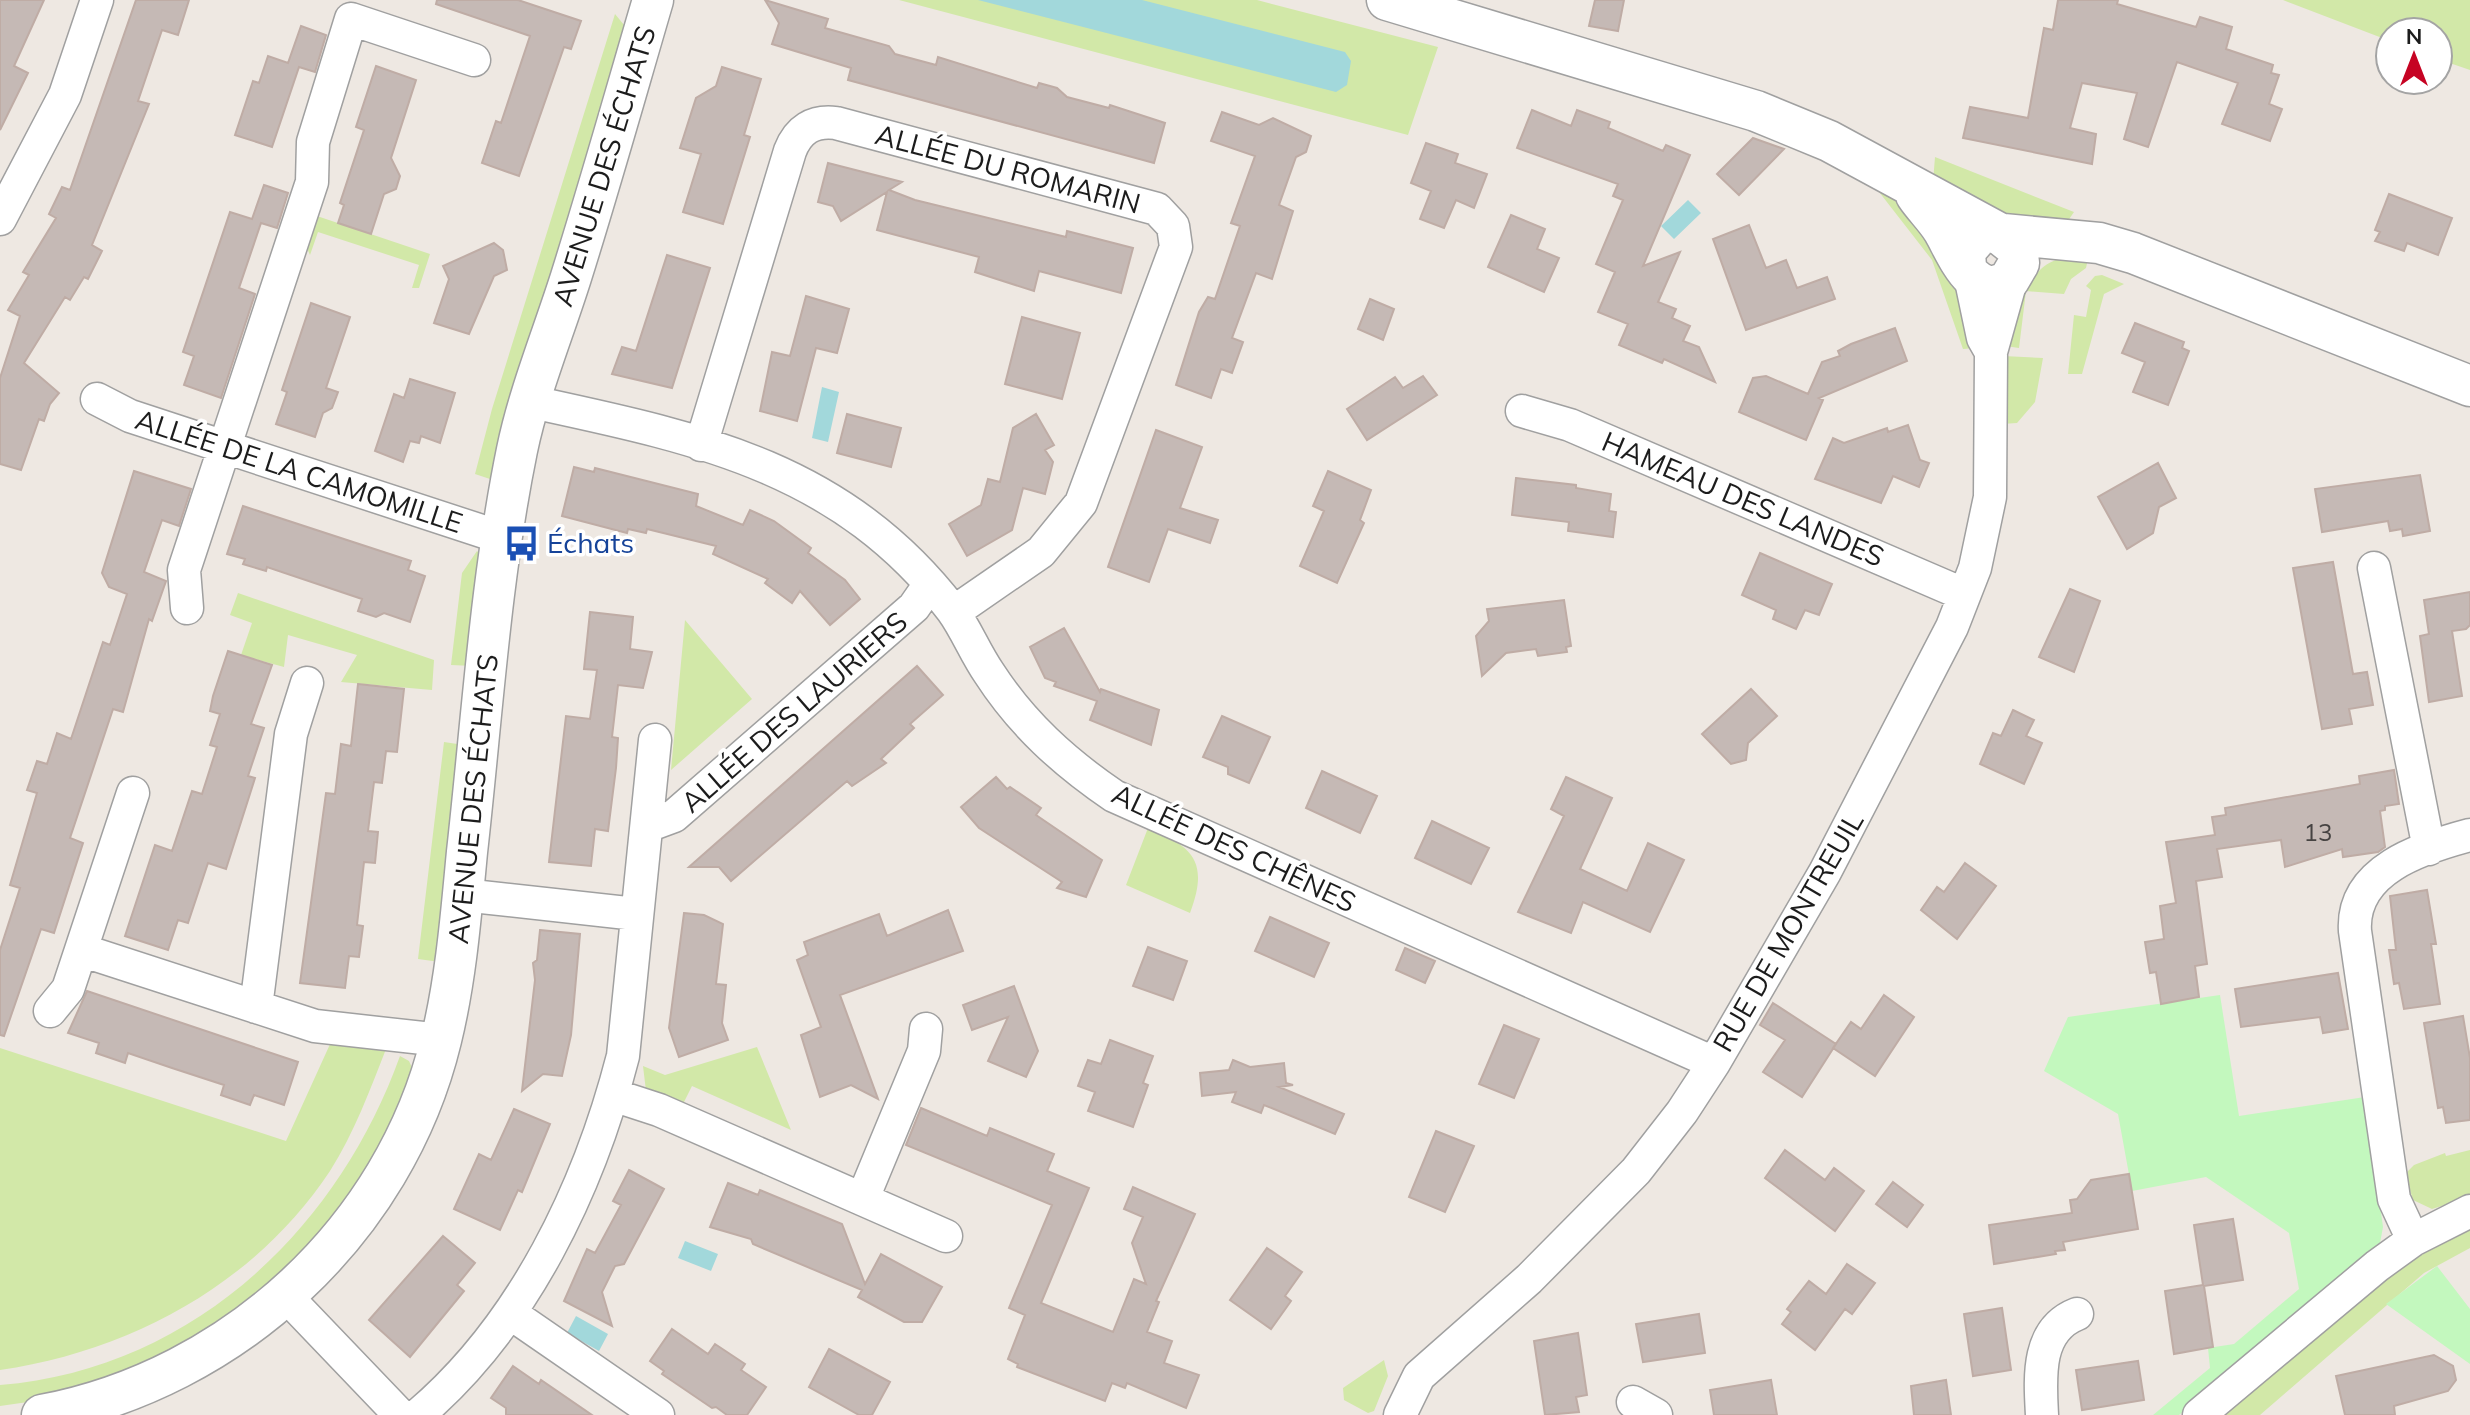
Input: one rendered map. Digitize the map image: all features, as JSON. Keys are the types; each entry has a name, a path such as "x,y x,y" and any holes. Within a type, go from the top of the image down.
{"street":[{"path":"0,219 65,95 97,0"},
{"name":"AVENUE DES ÉCHATS","path":"42,1415 103,1400 181,1368 253,1323 320,1263 378,1187 417,1111 441,1040 463,895 503,538 518,447 653,0"},
{"path":"1387,0 1756,111 1829,141 2000,233 2018,252 2013,276"},
{"path":"187,608 184,570 312,182 313,142 351,19 474,60"},
{"name":"ALLÉE DU ROMARIN","path":"701,445 790,151 800,133 808,126 836,123 1157,209 1173,226 1176,247 1081,503 1069,522 1041,552 954,612"},
{"path":"1912,188 1968,272 1991,287 2076,241"},
{"path":"1968,272 1965,251 1980,234 2000,233 2099,243 2133,253 2470,386"},
{"name":"RUE DE MONTREUIL","path":"1968,272 1983,338 1991,352"},
{"name":"RUE DE MONTREUIL","path":"1400,1415 1413,1386 1429,1365 1529,1279 1636,1171 1682,1112 1714,1063 1825,872 1952,627 1982,545 1990,497 1991,352 2013,276"},
{"name":"ALLÉE DE LA CAMOMILLE","path":"97,399 130,416 503,538"},
{"name":"ALLÉE DES CHÊNES","path":"532,402 701,445 777,471 841,503 883,534 954,612 987,671 1033,732 1084,776 1114,796 1714,1063"},
{"name":"HAMEAU DES LANDES","path":"1522,411 1570,425 1963,594"},
{"path":"2374,568 2429,849"},
{"name":"ALLÉE DES LAURIERS","path":"647,826 674,816 914,607 930,584"},
{"path":"256,1007 291,734 307,683"},
{"name":"ALLÉE DES LAURIERS","path":"418,1415 474,1357 510,1313 571,1201 613,1095 623,1056 655,740"},
{"path":"50,1011 65,996 133,793"},
{"path":"2413,1240 2394,1199 2355,921 2360,897 2378,874 2429,849 2470,835"},
{"path":"463,895 636,914"},
{"path":"81,950 315,1026 441,1040"},
{"path":"863,1198 924,1051 926,1029"},
{"path":"613,1095 659,1110 946,1236"},
{"path":"2199,1415 2343,1293 2413,1240 2470,1211"},
{"path":"286,1296 400,1415"},
{"path":"510,1313 658,1415"},
{"path":"2042,1415 2042,1366 2048,1339 2060,1323 2077,1314"}],"green space":[{"path":"899,0 1257,0 1438,47 1408,135"},
{"path":"2283,0 2470,0 2470,70 2454,64 2454,16 2374,16 2374,35"},
{"path":"615,14 629,31 493,480 475,474 492,409"},
{"path":"1935,157 2074,212 2063,228 2039,231 1933,182"},
{"path":"1869,179 1916,211 1961,292 1976,348 1963,349 1932,260"},
{"path":"317,216 430,254 419,288 412,288 419,265 318,232 310,255 306,246"},
{"path":"2089,254 2086,268 2071,279 2064,294 2026,291 2019,348 2005,346 2016,310 2028,285 2042,268 2061,258"},
{"path":"2102,275 2124,284 2104,294 2082,374 2068,374 2074,315 2086,317 2091,290 2086,286 2095,276"},
{"path":"2003,356 2043,358 2035,402 2017,423 2002,424"},
{"path":"477,551 481,555 473,666 451,665 462,573"},
{"path":"238,593 434,660 432,690 341,682 357,655 288,635 284,667 241,655 252,623 230,615"},
{"path":"685,620 752,699 671,770"},
{"path":"444,742 464,745 440,962 418,959"},
{"path":"1148,828 1177,842 1193,858 1198,881 1190,913 1126,885"},
{"path":"2220,995 2239,1116 2365,1097 2383,1227 2380,1243 2368,1255 2179,1415 2153,1415 2210,1368 2208,1348 2234,1344 2299,1289 2289,1233 2206,1177 2132,1191 2118,1114 2044,1071 2068,1017"},
{"path":"331,1042 386,1049 339,1157 300,1211 265,1247 227,1279 186,1306 142,1328 96,1347 49,1361 0,1370 0,1048 286,1141"},
{"path":"757,1047 791,1130 692,1086 682,1106 646,1091 643,1066 665,1075"},
{"path":"400,1056 409,1061 414,1072 362,1185 268,1292 134,1372 42,1400 0,1406 0,1385 69,1373 134,1351 194,1320 248,1280 296,1233 338,1179 373,1120"},
{"path":"2470,1150 2470,1197 2432,1209 2413,1200 2405,1174 2414,1165 2445,1153 2446,1156"},
{"path":"2470,1226 2470,1248 2424,1273 2260,1415 2221,1415 2372,1290"},
{"path":"2437,1266 2470,1309 2470,1364 2386,1304"},
{"path":"1384,1360 1388,1376 1374,1411 1368,1413 1344,1400 1343,1388"}],"water":[{"path":"978,0 1142,0 1345,52 1351,61 1347,85 1336,92"},
{"path":"1688,200 1701,213 1674,239 1661,226"},
{"path":"822,387 839,392 828,442 812,438"},
{"path":"685,1241 718,1254 711,1271 678,1258"},
{"path":"576,1316 608,1334 599,1351 567,1333"}],"building":[{"path":"0,0 44,0 14,66 28,73 0,130"},
{"path":"136,0 189,0 178,35 162,30 138,101 149,104 92,245 102,251 88,279 84,277 70,300 65,297 24,363 59,393 50,404 44,421 39,419 21,470 0,464 0,378 20,316 8,310 29,275 23,272 56,218 49,214 62,187 70,190"},
{"path":"437,0 518,0 581,21 571,49 564,47 519,176 482,163 496,121 501,123 530,36 436,4"},
{"path":"765,0 828,19 825,28 889,46 895,54 936,65 938,57 1037,88 1039,83 1057,88 1067,97 1109,108 1110,105 1165,123 1154,163 848,80 851,68 772,44 779,23"},
{"path":"1595,0 1624,0 1618,31 1589,26"},
{"path":"2058,0 2118,0 2117,4 2196,27 2200,17 2232,27 2226,49 2273,65 2271,73 2279,75 2269,104 2282,109 2270,141 2222,124 2238,83 2177,62 2148,147 2124,139 2137,93 2082,83 2070,128 2096,134 2092,164 1963,138 1970,107 2028,118 2044,28 2053,30"},
{"path":"301,26 326,35 315,72 299,67 272,147 235,135 253,81 259,83 268,56 288,63"},
{"path":"376,66 416,80 391,158 400,176 396,189 384,194 371,234 338,223 344,205 340,203 364,130 356,127"},
{"path":"722,67 761,79 744,135 750,137 723,224 683,212 701,154 680,148 696,98 716,86"},
{"path":"1532,110 1571,126 1577,110 1610,122 1608,128 1663,151 1666,145 1690,155 1643,266 1680,252 1658,302 1676,309 1672,318 1690,326 1683,341 1699,347 1715,382 1664,359 1662,363 1619,345 1628,324 1598,312 1615,272 1596,264 1623,200 1613,196 1618,184 1517,148"},
{"path":"1222,112 1259,125 1273,118 1311,136 1306,152 1296,157 1279,205 1293,211 1272,279 1256,273 1232,338 1243,342 1232,373 1221,369 1211,398 1176,385 1199,312 1208,297 1215,299 1240,226 1231,223 1255,156 1211,141"},
{"path":"1753,138 1784,149 1739,195 1717,174"},
{"path":"1426,143 1458,154 1455,163 1487,174 1474,208 1456,200 1444,228 1420,219 1431,191 1411,183"},
{"path":"828,163 902,182 889,190 915,200 1066,237 1067,231 1133,248 1121,293 1039,271 1034,291 975,272 979,257 877,230 887,192 841,221 833,206 818,202"},
{"path":"264,185 288,193 277,228 261,223 239,288 255,294 221,398 184,385 194,356 183,352 230,212 252,219"},
{"path":"2389,194 2452,218 2438,255 2407,243 2404,251 2375,241 2380,232 2375,230"},
{"path":"1511,215 1545,229 1537,249 1559,258 1544,292 1488,267"},
{"path":"1749,225 1766,268 1786,260 1797,288 1827,277 1835,299 1746,330 1713,239"},
{"path":"494,243 503,250 507,270 494,276 469,334 434,323 449,279 443,266"},
{"path":"667,255 710,268 672,388 612,374 622,347 636,351"},
{"path":"806,296 849,309 837,353 816,348 797,421 760,411 772,352 790,356"},
{"path":"1370,299 1394,309 1383,340 1358,329"},
{"path":"311,303 350,317 326,388 338,392 332,408 323,413 315,437 276,424 287,392 282,390"},
{"path":"1022,317 1080,333 1062,399 1005,384"},
{"path":"2135,323 2184,342 2182,348 2189,351 2168,405 2133,392 2145,362 2122,353"},
{"path":"1895,328 1907,361 1819,398 1823,400 1806,440 1739,412 1753,378 1766,376 1808,394 1822,362 1840,356 1838,351 1851,344"},
{"path":"1423,376 1437,395 1367,440 1347,409 1395,377 1403,388"},
{"path":"410,379 455,393 440,443 421,436 419,443 410,441 403,462 375,451 394,394 404,398"},
{"path":"847,414 901,428 891,467 837,453"},
{"path":"1036,414 1054,445 1045,450 1053,462 1045,494 1023,488 1012,530 967,556 949,524 981,505 988,479 1000,482 1013,428"},
{"path":"1908,425 1920,460 1929,463 1919,487 1893,476 1881,503 1815,479 1833,438 1844,443 1887,428 1888,432"},
{"path":"1156,430 1202,447 1180,508 1218,520 1210,543 1168,529 1149,582 1108,567"},
{"path":"2158,463 2176,498 2159,507 2153,533 2127,549 2098,497"},
{"path":"574,467 594,472 595,468 698,494 696,506 743,525 750,510 774,521 811,548 808,553 845,580 860,599 830,625 800,591 792,603 765,583 768,579 713,554 716,546 647,529 646,533 628,529 627,533 562,516"},
{"path":"134,471 191,489 179,526 162,520 144,572 166,581 152,621 149,619 123,712 113,709 70,838 83,843 54,933 41,929 4,1036 0,1035 0,950 20,888 10,885 37,793 27,790 37,761 47,764 57,733 71,739 103,642 110,645 127,594 109,587 102,573"},
{"path":"1328,471 1371,490 1360,520 1364,523 1337,583 1300,566 1324,511 1313,506"},
{"path":"2420,475 2430,531 2403,536 2402,529 2390,531 2388,521 2322,532 2315,489"},
{"path":"1516,478 1576,485 1576,488 1611,494 1609,511 1616,512 1613,537 1568,531 1569,522 1512,515"},
{"path":"243,506 411,561 408,570 425,576 410,622 384,613 376,617 358,611 362,599 267,567 266,571 243,564 245,559 227,554"},
{"path":"1760,553 1832,584 1819,615 1805,610 1796,629 1773,619 1776,610 1742,595"},
{"path":"2333,562 2353,674 2367,672 2373,705 2349,709 2352,724 2322,729 2293,568"},
{"path":"2070,589 2100,601 2074,672 2039,657"},
{"path":"2470,592 2470,625 2466,629 2452,631 2462,696 2429,702 2420,636 2429,634 2424,600"},
{"path":"1564,600 1571,646 1566,647 1567,652 1538,656 1536,649 1506,653 1482,676 1476,636 1489,621 1487,609"},
{"path":"590,612 633,617 630,649 652,652 643,688 618,685 612,737 618,738 616,768 608,831 595,829 591,866 549,862 566,716 590,719 597,670 584,669"},
{"path":"1064,628 1100,692 1101,689 1159,710 1151,745 1090,720 1097,701 1054,686 1056,682 1045,678 1030,647"},
{"path":"228,651 272,665 251,724 264,728 248,776 255,778 226,869 208,863 188,923 178,920 168,950 125,936 155,845 172,851 192,791 202,794 217,747 210,745 220,714 210,711"},
{"path":"917,666 943,695 910,724 914,728 881,759 886,763 852,786 847,781 731,881 719,867 689,867"},
{"path":"358,684 404,689 397,752 386,751 382,783 374,782 368,831 378,832 375,863 364,862 357,925 363,926 359,957 349,956 345,988 300,983 326,793 335,794 341,744 351,746"},
{"path":"1751,689 1777,716 1748,743 1746,760 1731,764 1702,734"},
{"path":"2013,710 2034,720 2026,736 2042,743 2024,784 1980,764 1993,733 2001,736"},
{"path":"1222,716 1270,737 1249,783 1228,774 1228,767 1203,757"},
{"path":"2394,770 2399,804 2385,806 2385,810 2380,811 2385,847 2378,852 2343,857 2342,849 2285,867 2281,840 2217,849 2222,877 2196,881 2207,964 2195,966 2199,997 2161,1004 2156,972 2150,973 2145,942 2164,939 2160,906 2176,903 2166,842 2215,835 2212,817 2226,815 2225,808 2360,784 2359,776"},
{"path":"1322,771 1377,796 1360,833 1306,808"},
{"path":"996,777 1007,789 1010,787 1041,808 1036,815 1102,860 1086,897 1057,888 1062,882 979,828 961,807"},
{"path":"1566,777 1612,798 1580,869 1627,891 1648,843 1684,860 1650,932 1583,902 1571,933 1518,912 1564,816 1551,809"},
{"path":"1432,821 1489,848 1471,884 1415,858"},
{"path":"1965,863 1996,886 1957,939 1921,910 1937,887 1944,892"},
{"path":"2427,890 2436,944 2431,944 2440,1004 2404,1009 2399,983 2394,984 2389,950 2396,950 2390,896"},
{"path":"948,910 963,951 840,995 878,1099 851,1085 820,1097 801,1035 821,1027 797,960 808,955 804,942 879,914 887,936"},
{"path":"684,913 704,915 723,924 716,984 726,985 722,1023 728,1040 679,1057 669,1028"},
{"path":"1270,917 1329,943 1314,977 1255,951"},
{"path":"540,930 580,934 571,1035 562,1076 543,1074 522,1091 535,980 533,963 537,960"},
{"path":"1148,947 1187,961 1173,1000 1133,986"},
{"path":"1405,948 1435,961 1425,983 1396,970"},
{"path":"2338,973 2348,1029 2323,1033 2320,1017 2241,1027 2235,989"},
{"path":"1014,986 1038,1051 1026,1077 988,1061 1008,1017 972,1030 963,1005"},
{"path":"87,991 298,1062 284,1105 254,1095 250,1105 221,1095 224,1085 128,1053 125,1063 96,1053 99,1043 68,1033"},
{"path":"1884,995 1914,1017 1875,1076 1833,1048 1851,1022 1861,1029"},
{"path":"1773,1003 1836,1044 1802,1097 1763,1072 1785,1040 1760,1025"},
{"path":"2463,1016 2470,1058 2470,1120 2446,1123 2443,1107 2438,1108 2424,1023"},
{"path":"1504,1025 1539,1039 1514,1098 1479,1084"},
{"path":"1110,1040 1153,1056 1143,1083 1148,1085 1133,1127 1088,1111 1095,1092 1078,1086 1088,1060 1101,1064"},
{"path":"1233,1060 1250,1067 1284,1063 1286,1083 1293,1085 1279,1087 1344,1114 1335,1134 1264,1105 1261,1113 1232,1102 1236,1092 1202,1096 1200,1073 1229,1070"},
{"path":"921,1108 987,1136 990,1128 1054,1154 1047,1171 1089,1188 1041,1303 1113,1332 1134,1279 1146,1284 1132,1243 1143,1217 1124,1209 1133,1187 1195,1214 1156,1301 1159,1302 1147,1332 1172,1341 1164,1363 1199,1375 1186,1408 1127,1383 1125,1388 1112,1383 1105,1401 1017,1367 1018,1364 1008,1359 1025,1315 1009,1308 1052,1205 906,1145"},
{"path":"514,1109 550,1124 522,1192 518,1190 500,1230 454,1209 479,1154 491,1160"},
{"path":"1436,1131 1474,1146 1445,1212 1409,1197"},
{"path":"1785,1150 1825,1180 1834,1168 1864,1191 1835,1231 1765,1178"},
{"path":"629,1170 664,1189 624,1264 615,1266 602,1292 612,1326 564,1301 587,1249 595,1253 621,1205 613,1201"},
{"path":"2129,1174 2138,1229 2063,1242 2065,1250 2055,1251 2056,1254 1994,1264 1989,1225 2072,1213 2070,1200 2077,1199 2091,1180"},
{"path":"1893,1182 1923,1205 1907,1227 1876,1204"},
{"path":"728,1183 758,1195 760,1190 842,1224 865,1284 881,1254 942,1287 922,1322 904,1322 858,1297 862,1290 753,1244 751,1239 710,1227"},
{"path":"2233,1219 2243,1280 2204,1286 2213,1347 2174,1354 2165,1291 2203,1285 2194,1225"},
{"path":"443,1236 475,1263 457,1285 464,1291 410,1357 369,1320"},
{"path":"1267,1248 1302,1272 1285,1296 1291,1301 1271,1329 1230,1300"},
{"path":"1847,1264 1875,1283 1852,1314 1845,1309 1815,1350 1782,1324 1791,1312 1787,1309 1809,1281 1826,1294"},
{"path":"2002,1308 2011,1370 1973,1376 1964,1314"},
{"path":"1699,1314 1705,1353 1643,1362 1636,1324"},
{"path":"672,1329 708,1354 715,1344 745,1364 741,1370 766,1387 747,1415 727,1415 716,1407 712,1408 662,1374 664,1371 650,1361"},
{"path":"1578,1333 1587,1395 1576,1397 1579,1412 1545,1415 1534,1341"},
{"path":"829,1349 890,1382 872,1415 859,1415 809,1387"},
{"path":"2434,1355 2453,1366 2456,1380 2448,1391 2394,1406 2395,1415 2345,1415 2336,1376"},
{"path":"2138,1361 2144,1400 2082,1410 2076,1370"},
{"path":"513,1366 539,1384 541,1380 592,1415 506,1415 506,1408 491,1398"},
{"path":"1771,1380 1777,1415 1714,1415 1710,1390"},
{"path":"1946,1380 1951,1415 1914,1415 1911,1386"}],"place":[{"name":"Échats","path":"521,543"}]}
